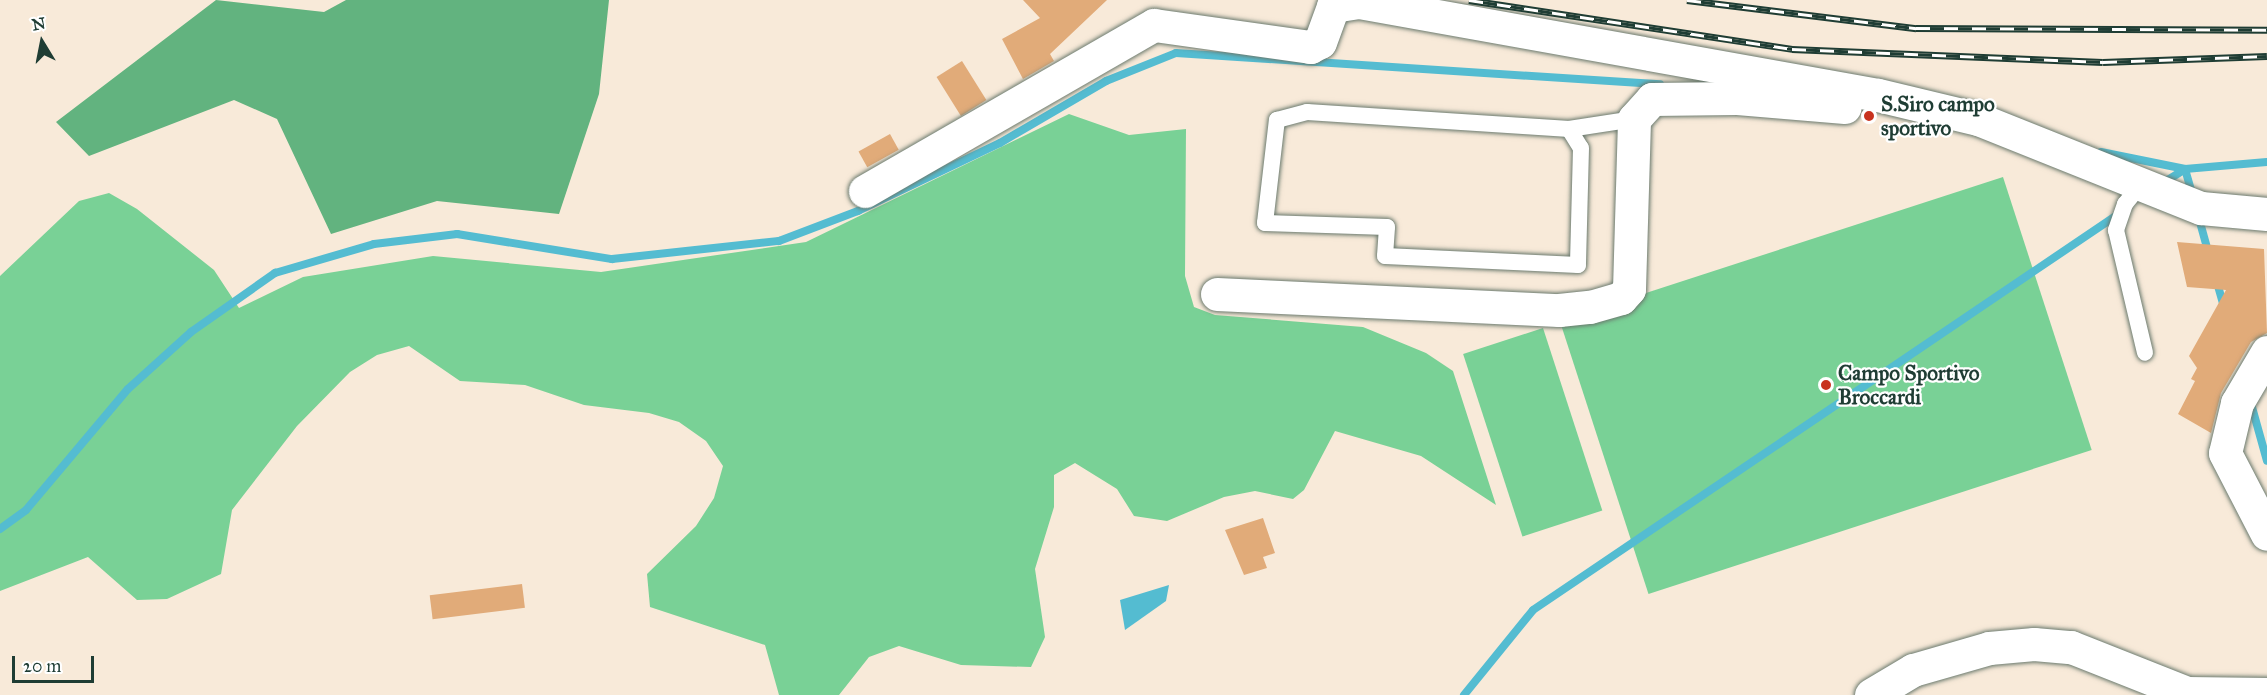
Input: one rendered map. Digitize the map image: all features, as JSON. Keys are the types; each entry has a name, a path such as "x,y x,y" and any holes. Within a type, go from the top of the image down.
{"street":[{"path":"865,191 1154,25 1310,47 1320,42 1333,6 1359,2 1878,95 1978,119 2108,168 2201,208 2267,214"},
{"path":"1217,294 1559,310 1621,298 1629,289 1634,119 1652,99 1737,98 1838,110 1878,95"},
{"path":"2267,352 2237,403 2225,453 2267,534"},
{"path":"1871,695 1912,670 1989,648 2034,644 2071,647 2187,693 2267,694"}],"lane":[{"path":"1569,129 1581,148 1578,265 1385,256 1387,227 1265,223 1277,120 1307,112 1569,129 1634,119"},
{"path":"2142,183 2125,204 2116,230 2145,352"}],"green space":[{"path":"216,0 324,12 346,0 609,0 599,94 559,214 437,201 331,234 277,119 234,100 89,156 56,122"},
{"path":"1069,114 1129,135 1186,129 1185,276 1194,307 1215,315 1363,327 1426,353 1453,371 1496,505 1421,456 1335,431 1304,490 1293,499 1255,491 1224,497 1167,521 1134,516 1117,489 1075,463 1054,475 1054,507 1035,569 1045,637 1031,667 961,665 899,646 869,657 839,695 779,695 765,645 650,607 647,574 696,526 714,498 723,466 706,441 679,422 649,413 584,405 525,385 460,381 409,346 377,355 350,372 297,426 232,510 221,574 167,599 137,600 88,557 0,591 0,276 79,201 109,193 137,209 214,270 239,308 303,277 433,256 601,272 806,242"},
{"name":"Campo Sportivo Broccardi","path":"2003,177 2092,450 1648,594 1560,321"},
{"path":"1543,328 1602,511 1522,537 1463,354"}],"water":[{"path":"1169,585 1166,601 1125,630 1120,600"}],"building":[{"path":"1023,0 1107,0 1050,54 1054,61 1023,79 1002,39 1040,18"},
{"path":"962,61 986,100 961,116 937,77"},
{"path":"890,134 899,150 867,167 859,151"},
{"path":"2177,242 2264,249 2267,333 2251,342 2221,393 2211,433 2178,414 2195,381 2191,379 2197,368 2189,356 2226,290 2187,287"},
{"path":"1263,518 1275,553 1263,557 1267,568 1244,575 1225,530"},
{"path":"522,584 525,608 433,619 430,595"}],"waterway":[{"path":"0,529 26,510 128,389 191,332 275,273 374,244 457,234 612,259 779,241 858,211 1000,143 1106,81 1176,53 1660,84"},
{"path":"2101,152 2185,169 2267,162"},
{"path":"2185,169 2193,197"},
{"path":"2163,183 2185,169"},
{"path":"1464,695 1533,610 2120,213"},
{"path":"2198,215 2209,255"},
{"path":"2216,279 2224,307"},
{"path":"2250,400 2267,461"}],"railway":[{"path":"1469,0 1792,49 2103,62 2267,56"},
{"path":"1687,0 1916,28 2267,30"}],"place":[{"name":"S.Siro campo sportivo","path":"1869,116"},
{"name":"Campo Sportivo Broccardi","path":"1826,385"}]}
